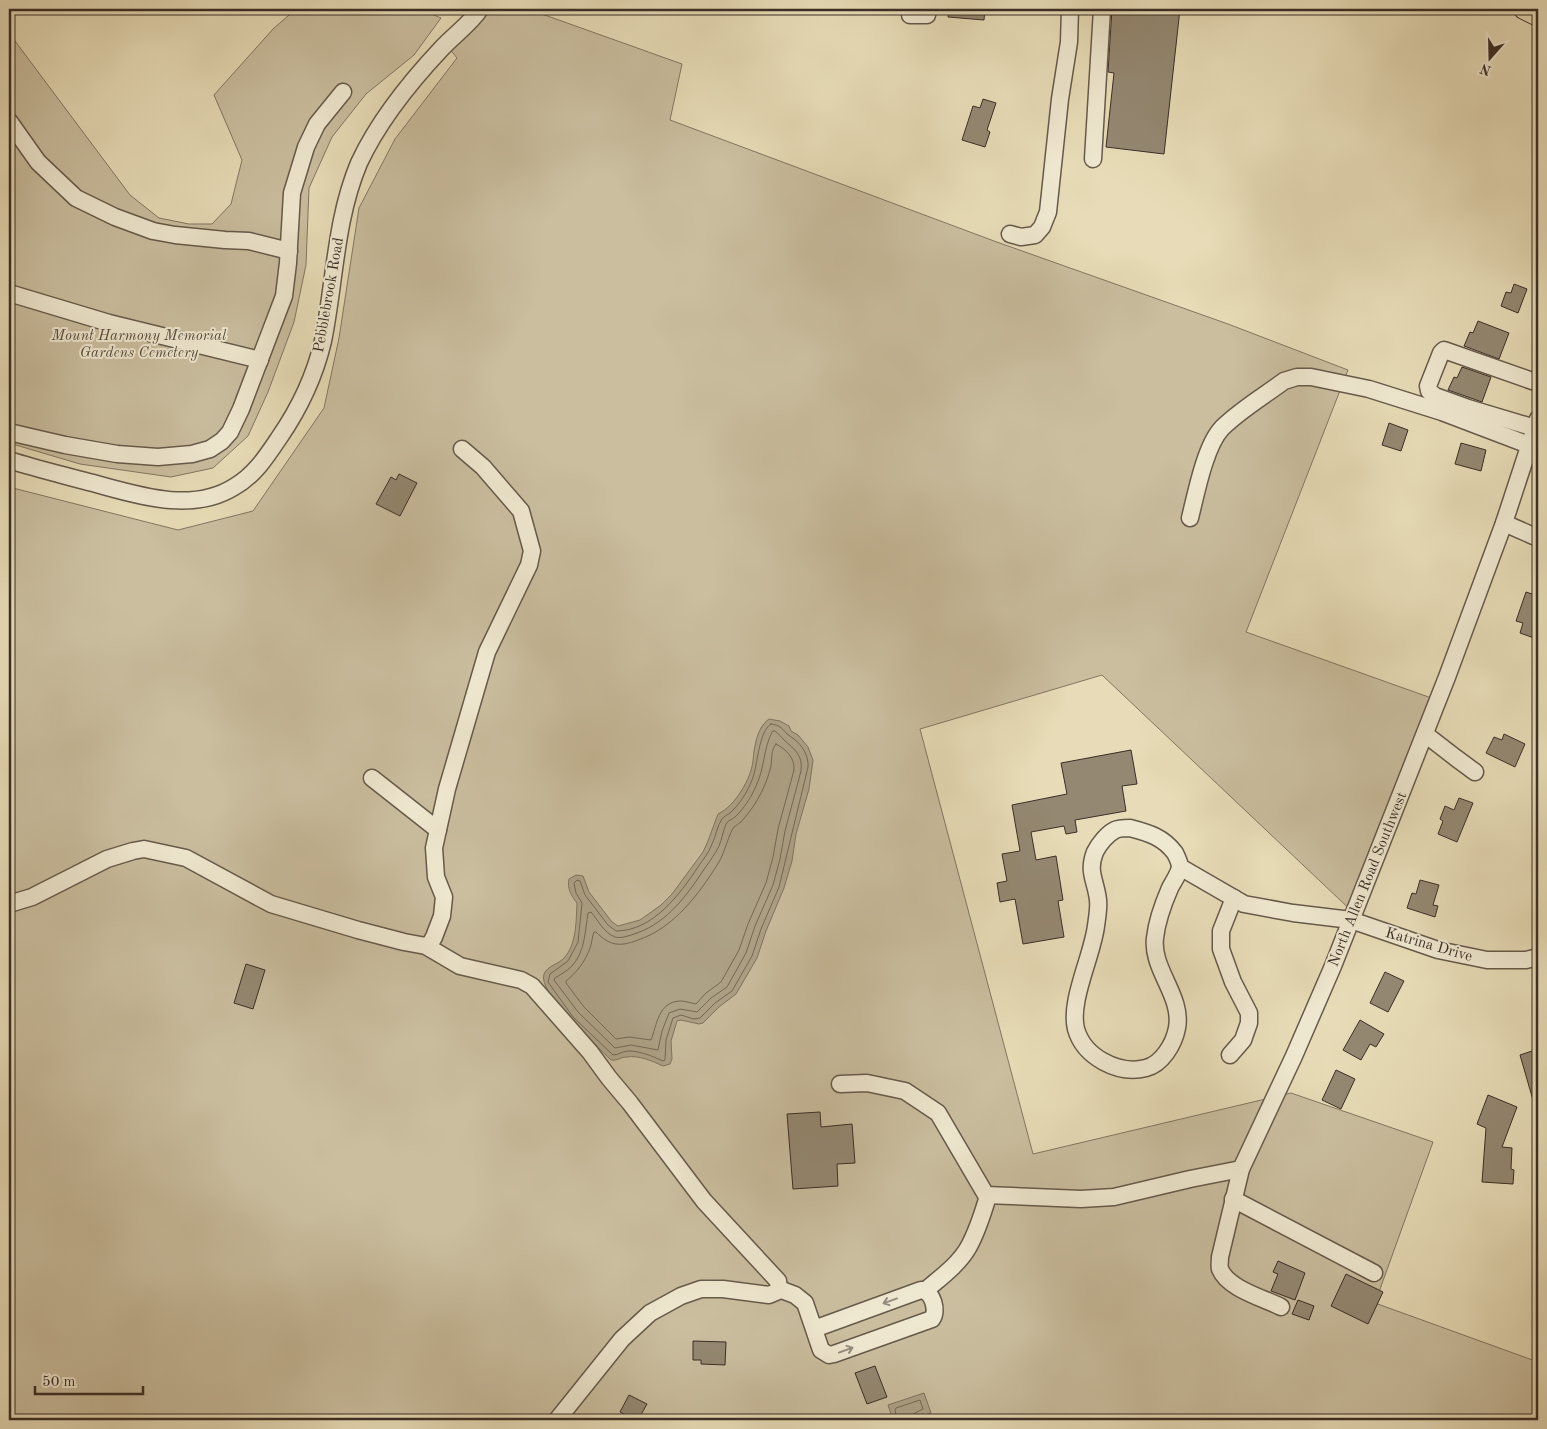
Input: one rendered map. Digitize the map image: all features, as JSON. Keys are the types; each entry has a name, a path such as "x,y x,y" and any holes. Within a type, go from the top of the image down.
{"main road":[{"path":"1524,9 1538,16"}],"street":[{"name":"Pebblebrook Road","path":"9,460 140,496 172,500 208,498 234,488 252,474 288,424 310,383 322,342 338,236 347,195 360,162 383,119 409,85 480,9"},
{"path":"910,15 927,15 928,9"},
{"path":"1010,234 1021,237 1035,235 1042,227 1048,212 1060,99 1069,42 1070,9"},
{"path":"1093,159 1102,9"},
{"path":"9,432 118,454 158,457 192,454 210,449 222,441 230,432 242,409 284,296 289,251 292,193 306,147 317,124 343,92"},
{"path":"9,121 38,162 76,198 115,217 152,231 175,236 249,241 289,251"},
{"path":"9,293 109,323 260,360"},
{"path":"1537,423 1468,408 1435,396 1429,391 1428,386 1440,353 1444,350 1538,383"},
{"path":"1190,518 1203,466 1212,444 1221,429 1284,381 1297,377 1311,377 1369,389 1442,412 1529,445"},
{"name":"North Allen Road Southwest","path":"1281,1307 1239,1288 1226,1278 1220,1268 1220,1257 1240,1169 1294,1056 1351,920 1425,734 1504,523 1537,423"},
{"path":"426,946 430,944 442,916 444,897 436,877 434,848 447,789 487,652 529,565 532,551 521,510 483,467 462,449"},
{"path":"1504,523 1538,538"},
{"path":"1425,734 1475,772"},
{"path":"372,778 438,830"},
{"path":"1130,828 1162,839 1178,858 1180,867 1161,907 1155,930 1154,946 1175,1002 1178,1017 1174,1038 1161,1059 1155,1064 1146,1068 1119,1068 1102,1061 1080,1040 1074,1014 1096,926 1098,900 1092,870 1096,851 1101,842 1116,830 1130,828"},
{"path":"9,904 32,896 106,859 144,849 186,858 271,904 358,930 426,946 460,966 521,980 532,986 590,1052 608,1078 630,1103 704,1201 778,1282 779,1289"},
{"name":"Katrina Drive","path":"1180,867 1244,904 1294,913 1351,920 1438,950 1488,960 1526,960 1538,957"},
{"path":"1230,1055 1243,1040 1249,1024 1249,1013 1221,949 1221,931 1234,898"},
{"path":"840,1084 867,1084 905,1091 938,1113 988,1196 1081,1199 1114,1197 1240,1169"},
{"path":"814,1329 926,1290 954,1265 968,1247 988,1196"},
{"path":"1233,1199 1374,1273"},
{"path":"558,1420 622,1339 650,1313 681,1296 701,1289 722,1289 769,1295 779,1289"},
{"path":"779,1289 795,1295 805,1303 821,1350 829,1355 932,1319 936,1314 935,1309 930,1294 926,1290"}],"green space":[{"name":"Mount Harmony Memorial Gardens Cemetery","path":"296,9 420,9 441,18 414,55 366,94 332,137 309,188 306,265 294,322 268,392 248,436 213,468 171,477 80,464 9,443 9,33 130,195 159,218 189,224 212,224 231,204 242,160 214,95 273,29"},
{"path":"469,9 528,9 682,64 670,120 994,241 1228,324 1348,370 1246,632 1437,700 1358,917 1102,675 920,729 1033,1154 1291,1093 1433,1142 1375,1303 1538,1362 1538,1420 9,1420 9,487 178,530 253,511 324,408 339,338 359,208 395,139 457,58 444,42"}],"water":[{"path":"769,719 780,721 789,726 791,731 798,735 808,747 813,760 809,789 796,834 792,861 784,888 757,958 736,994 703,1023 677,1021 671,1041 672,1059 670,1064 663,1066 650,1060 636,1057 611,1060 558,1006 544,983 546,971 564,958 574,939 577,903 570,892 569,879 576,875 583,876 589,892 612,922 618,926 640,920 661,905 672,894 703,852 718,814 730,805 746,784 752,768 755,744 759,732"},
{"path":"924,1393 931,1413 915,1418 916,1420 893,1420 888,1405"}],"building":[{"path":"949,9 985,9 984,20 948,17"},
{"path":"1112,9 1180,9 1164,154 1106,147 1114,73 1108,72"},
{"path":"983,99 996,103 987,130 990,132 985,147 962,140 973,106 980,108"},
{"path":"1514,284 1527,289 1518,313 1501,306 1506,292 1511,293"},
{"path":"1478,321 1509,333 1499,359 1464,346 1470,332 1473,333"},
{"path":"1462,367 1491,377 1482,402 1448,390 1454,377 1457,378"},
{"path":"1389,423 1408,430 1401,451 1382,445"},
{"path":"1461,443 1486,450 1481,471 1455,464"},
{"path":"399,474 417,483 400,516 376,504 391,477 396,480"},
{"path":"1526,592 1538,596 1538,626 1534,638 1520,633 1523,623 1516,621"},
{"path":"1504,734 1525,744 1515,767 1486,753 1494,737 1502,740"},
{"path":"1131,750 1137,784 1122,786 1126,811 1075,820 1077,832 1066,834 1064,826 1031,832 1036,860 1056,856 1063,900 1058,901 1064,937 1023,944 1015,899 1000,902 997,883 1007,881 1002,854 1020,851 1012,805 1067,794 1061,763"},
{"path":"1459,798 1473,803 1457,842 1438,834 1443,821 1440,819 1445,806 1454,810"},
{"path":"1420,880 1439,885 1433,905 1438,906 1435,917 1407,908 1412,893 1416,894"},
{"path":"246,964 265,970 253,1009 234,1003"},
{"path":"1385,972 1404,981 1388,1012 1370,1003"},
{"path":"1360,1020 1384,1034 1376,1047 1370,1044 1361,1060 1343,1050"},
{"path":"1538,1049 1538,1107 1535,1107 1520,1055"},
{"path":"1336,1070 1355,1079 1341,1109 1322,1100"},
{"path":"1488,1095 1517,1107 1502,1147 1512,1148 1511,1169 1514,1170 1513,1184 1482,1182 1486,1128 1477,1124"},
{"path":"820,1112 821,1127 852,1124 855,1163 837,1164 838,1186 793,1189 787,1114"},
{"path":"1278,1261 1305,1273 1295,1300 1271,1291 1278,1274 1273,1272"},
{"path":"1346,1274 1383,1292 1368,1324 1331,1306"},
{"path":"1298,1300 1314,1306 1309,1320 1292,1314"},
{"path":"693,1341 726,1342 725,1365 701,1364 701,1360 693,1360"},
{"path":"875,1366 887,1397 867,1404 855,1373"},
{"path":"629,1395 647,1404 638,1420 620,1412"}]}
